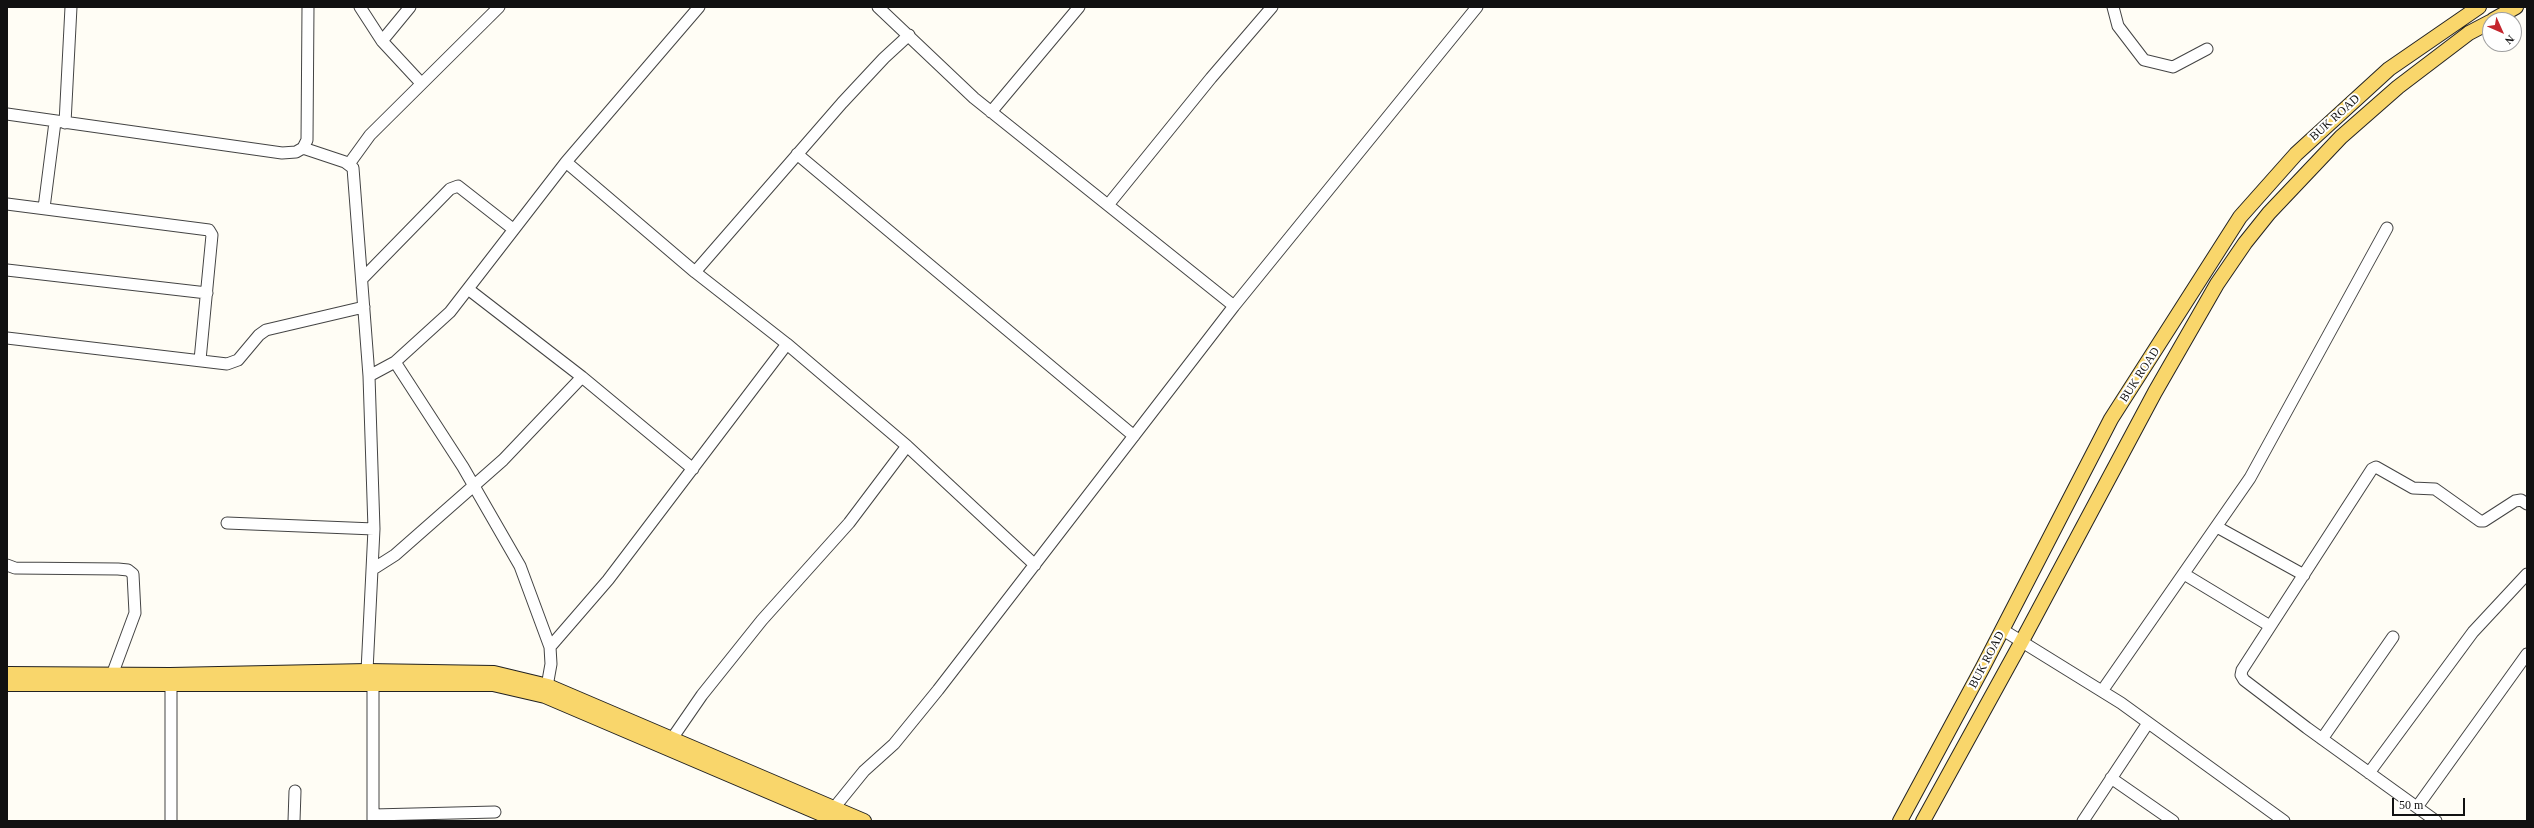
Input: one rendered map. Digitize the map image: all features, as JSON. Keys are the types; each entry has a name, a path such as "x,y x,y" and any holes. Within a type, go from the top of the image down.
{"main road":[{"name":"BUK ROAD","path":"1900,821 2003,630 2111,419 2240,217 2296,154 2389,69 2480,7"},
{"path":"2507,12 2516,7"},
{"name":"BUK ROAD","path":"1923,821 2022,641 2155,392 2217,284 2245,243 2269,213 2341,138 2398,87 2469,33 2482,26"},
{"path":"7,674 68,680 171,684 494,673 546,691 671,740 834,815"},
{"path":"7,684 68,680 112,675 370,677"},
{"path":"546,691 834,815 864,821"}],"street":[{"path":"44,208 60,123 71,7"},
{"path":"7,114 60,123 282,153 296,152 303,148 307,140 308,7"},
{"path":"360,7 382,41 421,83"},
{"path":"382,41 410,7"},
{"path":"349,164 370,135 499,7"},
{"path":"369,376 395,362 450,312 566,162 699,7"},
{"path":"878,7 991,112 1234,306"},
{"path":"991,112 1078,7"},
{"path":"1108,206 1210,78 1272,7"},
{"path":"834,815 864,771 899,738 1234,306 1477,7"},
{"path":"2113,7 2118,26 2144,60 2173,67 2207,49"},
{"path":"695,272 797,154 884,58 909,35"},
{"path":"303,148 349,164 353,168 369,376 374,529 373,569 367,636 370,677 373,818 495,812"},
{"path":"797,154 1134,436"},
{"path":"566,162 695,272 787,344 908,446 1034,565"},
{"path":"362,279 450,189 458,186 514,228"},
{"path":"7,204 209,230 212,235 200,360"},
{"path":"2102,691 2218,527 2250,478 2387,228"},
{"path":"7,270 207,293"},
{"path":"468,289 582,378 693,469"},
{"path":"7,338 227,364 238,360 259,335 266,330 364,307"},
{"path":"550,647 608,580 787,344"},
{"path":"395,362 474,486 520,566 550,647 551,664 546,691"},
{"path":"373,569 395,555 503,460 582,378"},
{"path":"671,740 702,695 762,620 849,523 908,446"},
{"path":"2436,821 2322,739 2244,680 2241,675 2270,626 2372,469 2376,468 2413,488 2435,489 2480,521 2484,521 2515,501 2520,500 2527,504"},
{"path":"227,523 374,529"},
{"path":"2218,527 2304,575"},
{"path":"7,565 15,568 118,569 128,570 133,574 135,613 112,675"},
{"path":"2184,574 2270,626"},
{"path":"2369,773 2473,632 2527,574"},
{"path":"2003,630 2102,691 2284,821"},
{"path":"2322,739 2393,638"},
{"path":"2417,808 2527,654"},
{"path":"170,821 171,684"},
{"path":"2083,821 2148,723"},
{"path":"2111,778 2173,821"},
{"path":"294,821 295,790"}]}
